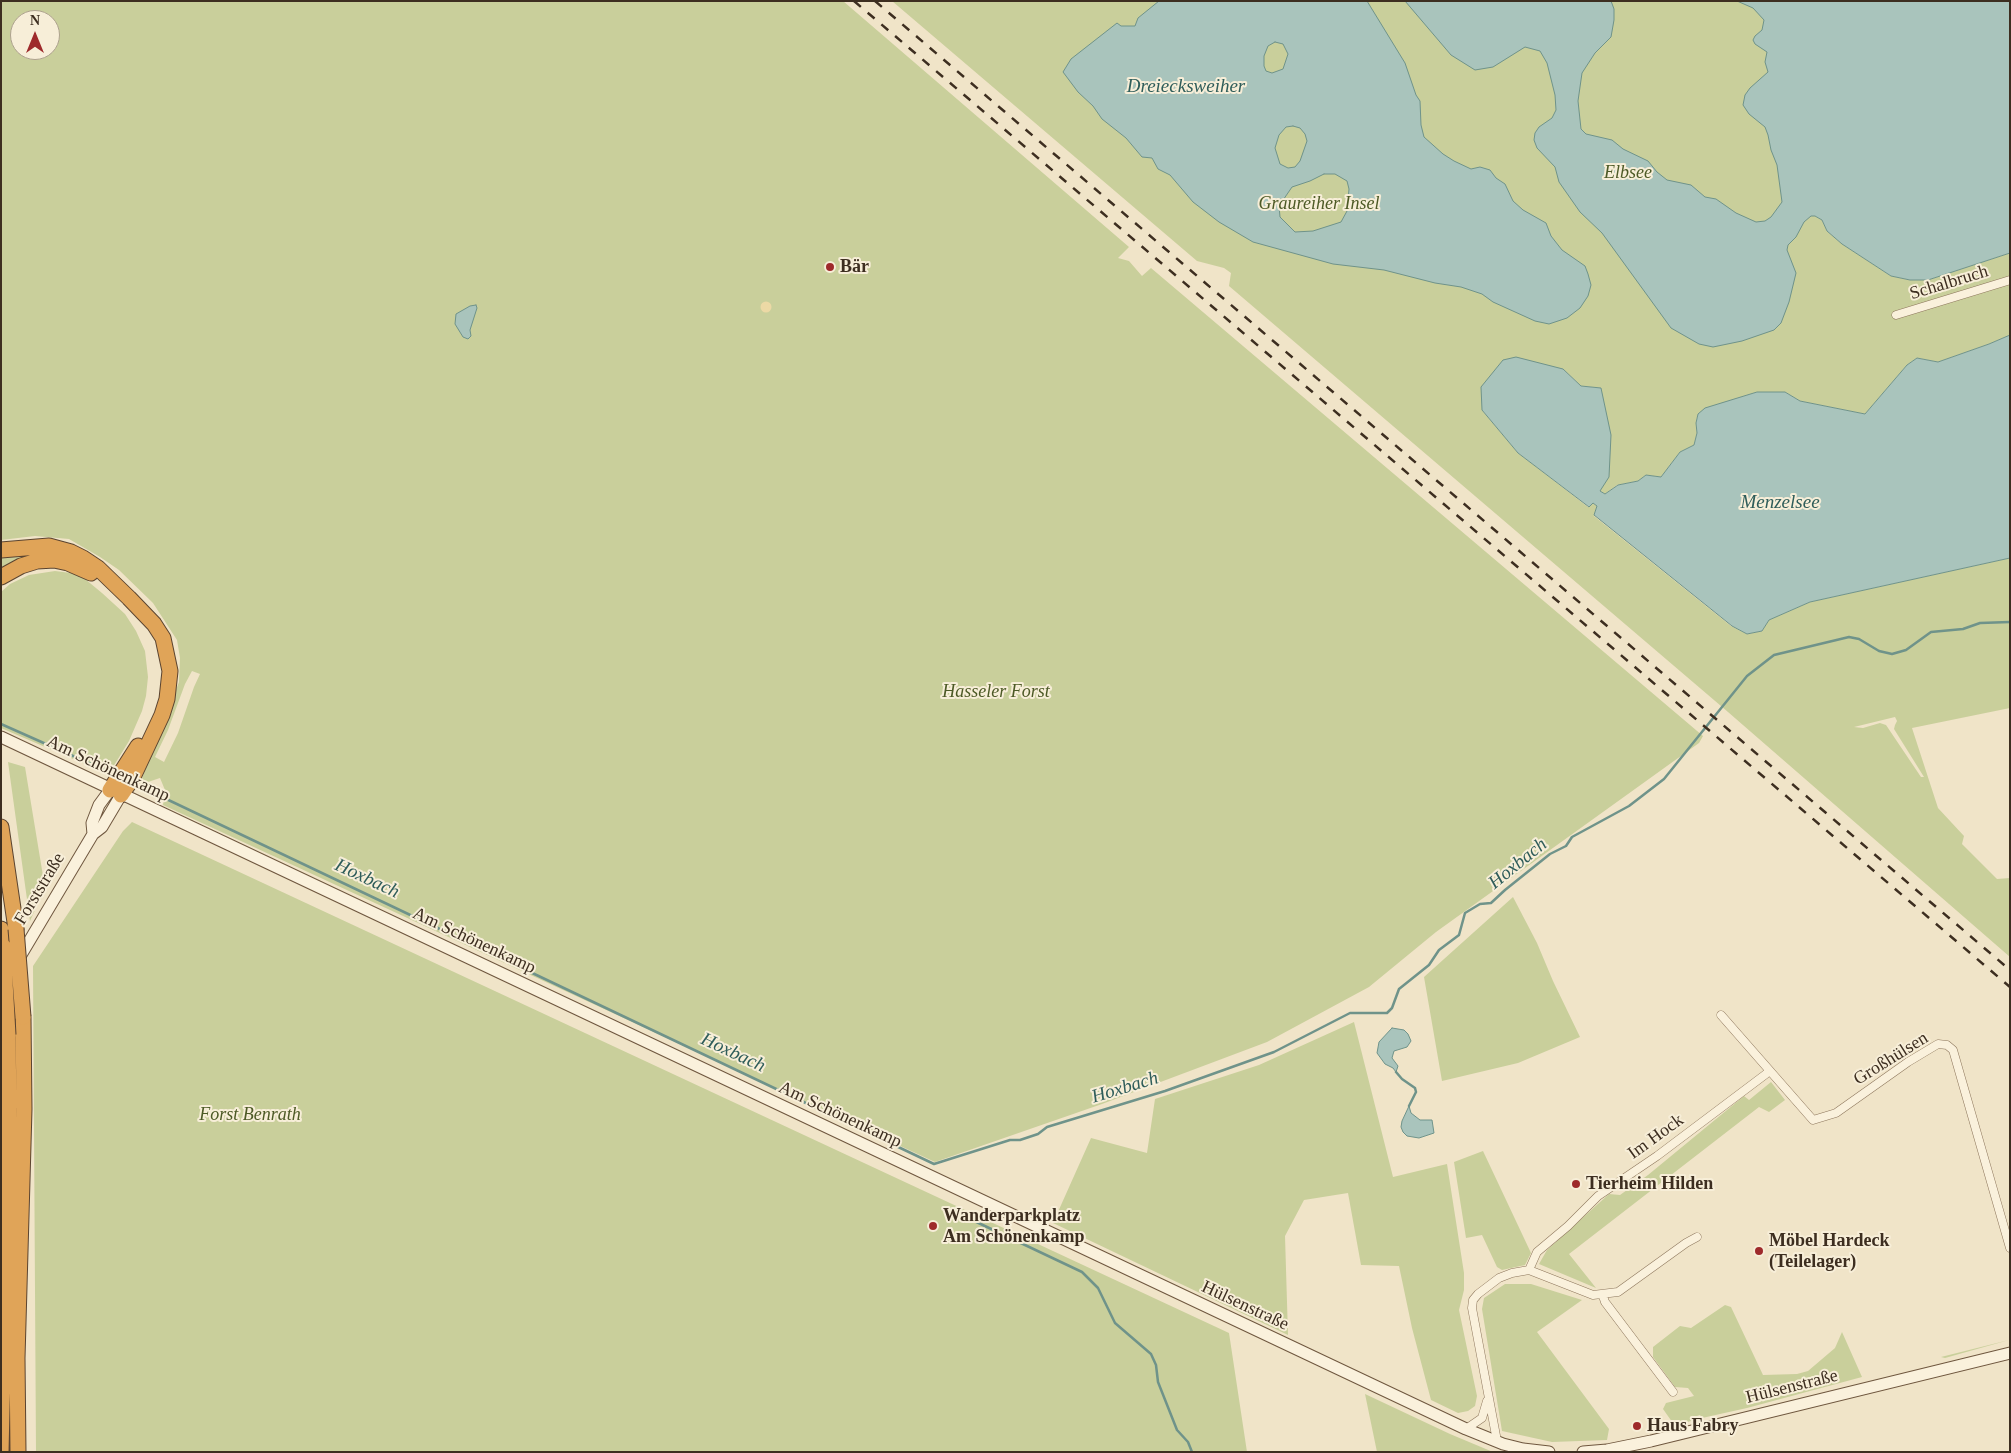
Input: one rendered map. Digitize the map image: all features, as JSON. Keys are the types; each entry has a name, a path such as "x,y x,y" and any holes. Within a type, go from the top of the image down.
{"highway":[{"path":"1,550 50,546 71,552 83,558 98,568 136,604 154,624 162,638 170,671 167,699 162,716 132,779 115,792"},
{"path":"1,577 21,566 37,561 54,560 84,569 110,588 130,607 142,621 151,637 157,650 162,672 163,687 159,707 115,792"},
{"path":"1,827 9,929 23,1017 24,1109 17,1358 18,1452"},
{"path":"1,1452 9,1106 8,1035 3,946 9,929"},
{"path":"1,1009 8,1035"}],"main road":[{"name":"Am Schönenkamp","path":"1,737 932,1178"},
{"name":"Forststraße","path":"1,987 93,834 92,823 97,810 115,792"},
{"name":"Hülsenstraße","path":"932,1178 1466,1429 1523,1449 1549,1452"},
{"name":"Hülsenstraße","path":"1583,1452 1608,1451 1651,1441 2010,1352"}],"street":[{"name":"Schalbruch","path":"1896,315 2010,280"},
{"name":"Großhülsen","path":"1721,1015 1813,1120 1836,1113 1938,1044 1946,1045 1953,1050 2010,1248"},
{"name":"Im Hock","path":"1529,1270 1536,1252 1568,1226 1598,1196 1657,1156 1766,1074"},
{"path":"1497,1441 1472,1308 1473,1300 1478,1294 1499,1278 1529,1270 1593,1295 1603,1296 1628,1287 1686,1243 1697,1238"},
{"path":"1603,1296 1605,1302 1673,1392"},
{"path":"1466,1429 1482,1418 1487,1394"}],"green space":[{"name":"Hasseler Forst","path":"1,1 843,1 1129,247 1118,258 1129,261 1142,276 1151,268 1703,736 1699,743 1436,932 1369,987 1267,1042 1102,1104 935,1162 163,805 165,790 160,778 145,783 142,778 179,682 180,658 177,640 153,603 119,570 69,539 35,536 1,540","holes":["192,671 200,674 178,733 164,762 155,757"]},
{"name":"Graureiher Insel","path":"892,1 1784,1 1811,216 1822,220 1827,231 1842,244 1891,276 1910,280 1928,280 2010,253 2010,335 1938,362 1917,358 1907,365 1865,414 1800,401 1785,392 1757,392 1698,414 1694,445 1680,452 1661,477 1646,475 1638,481 1617,485 1605,494 1600,491 1600,388 1581,386 1563,369 1482,410 1518,453 1588,507 1593,503 1597,506 1594,516 1731,626 1747,634 1762,631 1769,620 1810,602 2010,558 2010,708 1912,728 1938,808 1964,836 1962,844 1997,879 2010,878 2010,957 1728,712 1229,286 1231,273 1224,268 1197,261","holes":["1895,717 1897,721 1894,729 1924,777 1921,777 1886,725 1880,723 1863,728 1854,727"]},
{"path":"23,551 70,560 1,575 1,555"},
{"path":"55,571 79,574 102,593 125,614 136,631 145,651 148,677 142,711 129,741 113,767 101,771 1,728 1,592 10,584 29,575"},
{"path":"8,762 25,767 45,888 30,921"},
{"name":"Forst Benrath","path":"132,822 1229,1333 1247,1452 36,1452 33,966 123,831"},
{"path":"1513,897 1537,943 1580,1037 1518,1063 1442,1081 1424,977"},
{"path":"1354,1022 1393,1177 1447,1164 1464,1273 1464,1290 1459,1310 1477,1396 1475,1406 1468,1411 1458,1413 1431,1400 1412,1328 1399,1266 1361,1265 1348,1193 1304,1200 1285,1236 1288,1335 1053,1223 1091,1138 1147,1153 1155,1099 1259,1065"},
{"path":"1771,1082 1785,1100 1769,1112 1759,1107 1569,1254 1596,1288 1539,1264 1547,1250 1609,1194 1620,1195 1648,1175 1744,1096 1749,1100"},
{"path":"1483,1151 1531,1253 1525,1265 1502,1270 1497,1267 1482,1235 1466,1238 1454,1162"},
{"path":"1505,1284 1531,1284 1582,1300 1537,1332 1609,1429 1607,1440 1552,1442 1502,1431 1482,1309 1484,1298"},
{"path":"1725,1305 1731,1307 1763,1375 1797,1374 1808,1371 1835,1348 1842,1332 1862,1377 1747,1408 1702,1418 1700,1415 1694,1417 1694,1420 1675,1426 1663,1409 1666,1403 1694,1396 1688,1388 1675,1387 1653,1357 1653,1347 1680,1326 1691,1328"},
{"path":"2009,1340 1945,1358 1941,1357"},
{"path":"1365,1394 1450,1434 1493,1452 1377,1452"}],"sand":[{"path":"766,301 772,307 766,313 760,307"}],"water":[{"name":"Dreiecksweiher","path":"1159,1 1367,1 1405,63 1416,95 1420,101 1421,125 1424,137 1454,161 1471,169 1480,167 1490,170 1496,178 1505,184 1513,201 1523,210 1546,223 1551,236 1562,250 1585,266 1591,285 1588,296 1580,308 1567,318 1549,324 1535,321 1493,302 1482,294 1461,287 1435,283 1384,270 1333,264 1253,242 1219,222 1193,202 1170,175 1158,169 1152,158 1142,157 1126,138 1102,119 1063,72 1071,59 1117,23 1121,26 1135,26 1138,18","holes":["1275,42 1283,44 1288,54 1283,69 1272,73 1266,71 1264,56 1268,46","1286,127 1300,128 1305,134 1307,141 1300,161 1295,167 1288,168 1280,164 1275,148 1279,135","1324,174 1335,174 1347,181 1349,189 1347,211 1341,222 1313,231 1295,232 1280,217 1279,206 1292,187"]},
{"name":"Elbsee","path":"1405,1 1611,1 1614,9 1614,20 1611,37 1595,53 1582,73 1578,101 1581,129 1586,134 1612,140 1623,149 1648,161 1667,180 1691,185 1705,197 1716,199 1736,213 1756,222 1765,221 1771,217 1782,202 1777,165 1765,127 1749,114 1743,105 1745,95 1750,88 1768,72 1765,62 1767,52 1755,44 1753,40 1762,30 1764,20 1753,8 1737,1 2010,1 2010,253 1928,280 1910,280 1891,276 1842,244 1827,231 1822,220 1811,216 1804,222 1796,237 1788,245 1787,250 1796,273 1789,302 1781,323 1774,330 1742,341 1713,347 1699,344 1671,328 1602,233 1580,212 1559,182 1555,167 1537,148 1534,140 1535,133 1539,127 1552,118 1556,110 1555,95 1547,63 1540,51 1525,47 1493,67 1475,70 1451,55"},
{"path":"476,305 477,308 470,330 471,336 468,339 463,337 455,324 456,314 470,306"},
{"name":"Menzelsee","path":"2010,335 2010,558 1810,602 1769,620 1762,631 1747,634 1732,626 1594,515 1597,506 1593,503 1589,507 1518,453 1482,410 1481,387 1503,360 1516,357 1563,369 1581,386 1601,388 1611,435 1609,477 1600,491 1605,494 1618,485 1638,481 1646,475 1661,477 1680,452 1694,445 1698,414 1705,408 1757,392 1785,392 1800,401 1865,414 1907,365 1917,358 1938,362"},
{"path":"1392,1028 1404,1030 1411,1041 1407,1047 1394,1051 1392,1058 1398,1066 1396,1072 1385,1064 1377,1053 1379,1042"},
{"path":"1409,1106 1411,1113 1420,1120 1432,1120 1434,1133 1419,1138 1407,1136 1403,1132 1401,1127 1402,1121"}],"waterway":[{"name":"Hoxbach","path":"160,796 934,1164 1010,1140 1020,1140 1038,1134 1047,1127 1165,1091 1274,1052 1350,1013 1387,1013 1392,1008 1399,989 1429,965 1439,950 1459,935 1465,913 1480,904 1491,903 1550,854 1566,846 1572,837 1629,806 1664,779 1747,676 1774,655 1849,637 1859,639 1879,651 1892,654 1906,650 1931,632 1963,629 1980,623 2010,622"},
{"name":"Hoxbach","path":"1,724 109,772"},
{"path":"1396,1072 1415,1088 1416,1092 1409,1106"},
{"path":"968,1218 1082,1272 1098,1288 1115,1323 1151,1354 1156,1365 1158,1382 1177,1430 1188,1442 1192,1452"}],"railway":[{"path":"854,1 2010,987"},
{"path":"875,1 2010,970"}],"place":[{"name":"Bär","path":"830,267"},
{"name":"Tierheim Hilden","path":"1576,1184"},
{"name":"Wanderparkplatz Am Schönenkamp","path":"933,1226"},
{"name":"Möbel Hardeck (Teilelager)","path":"1759,1251"},
{"name":"Haus Fabry","path":"1637,1426"}]}
